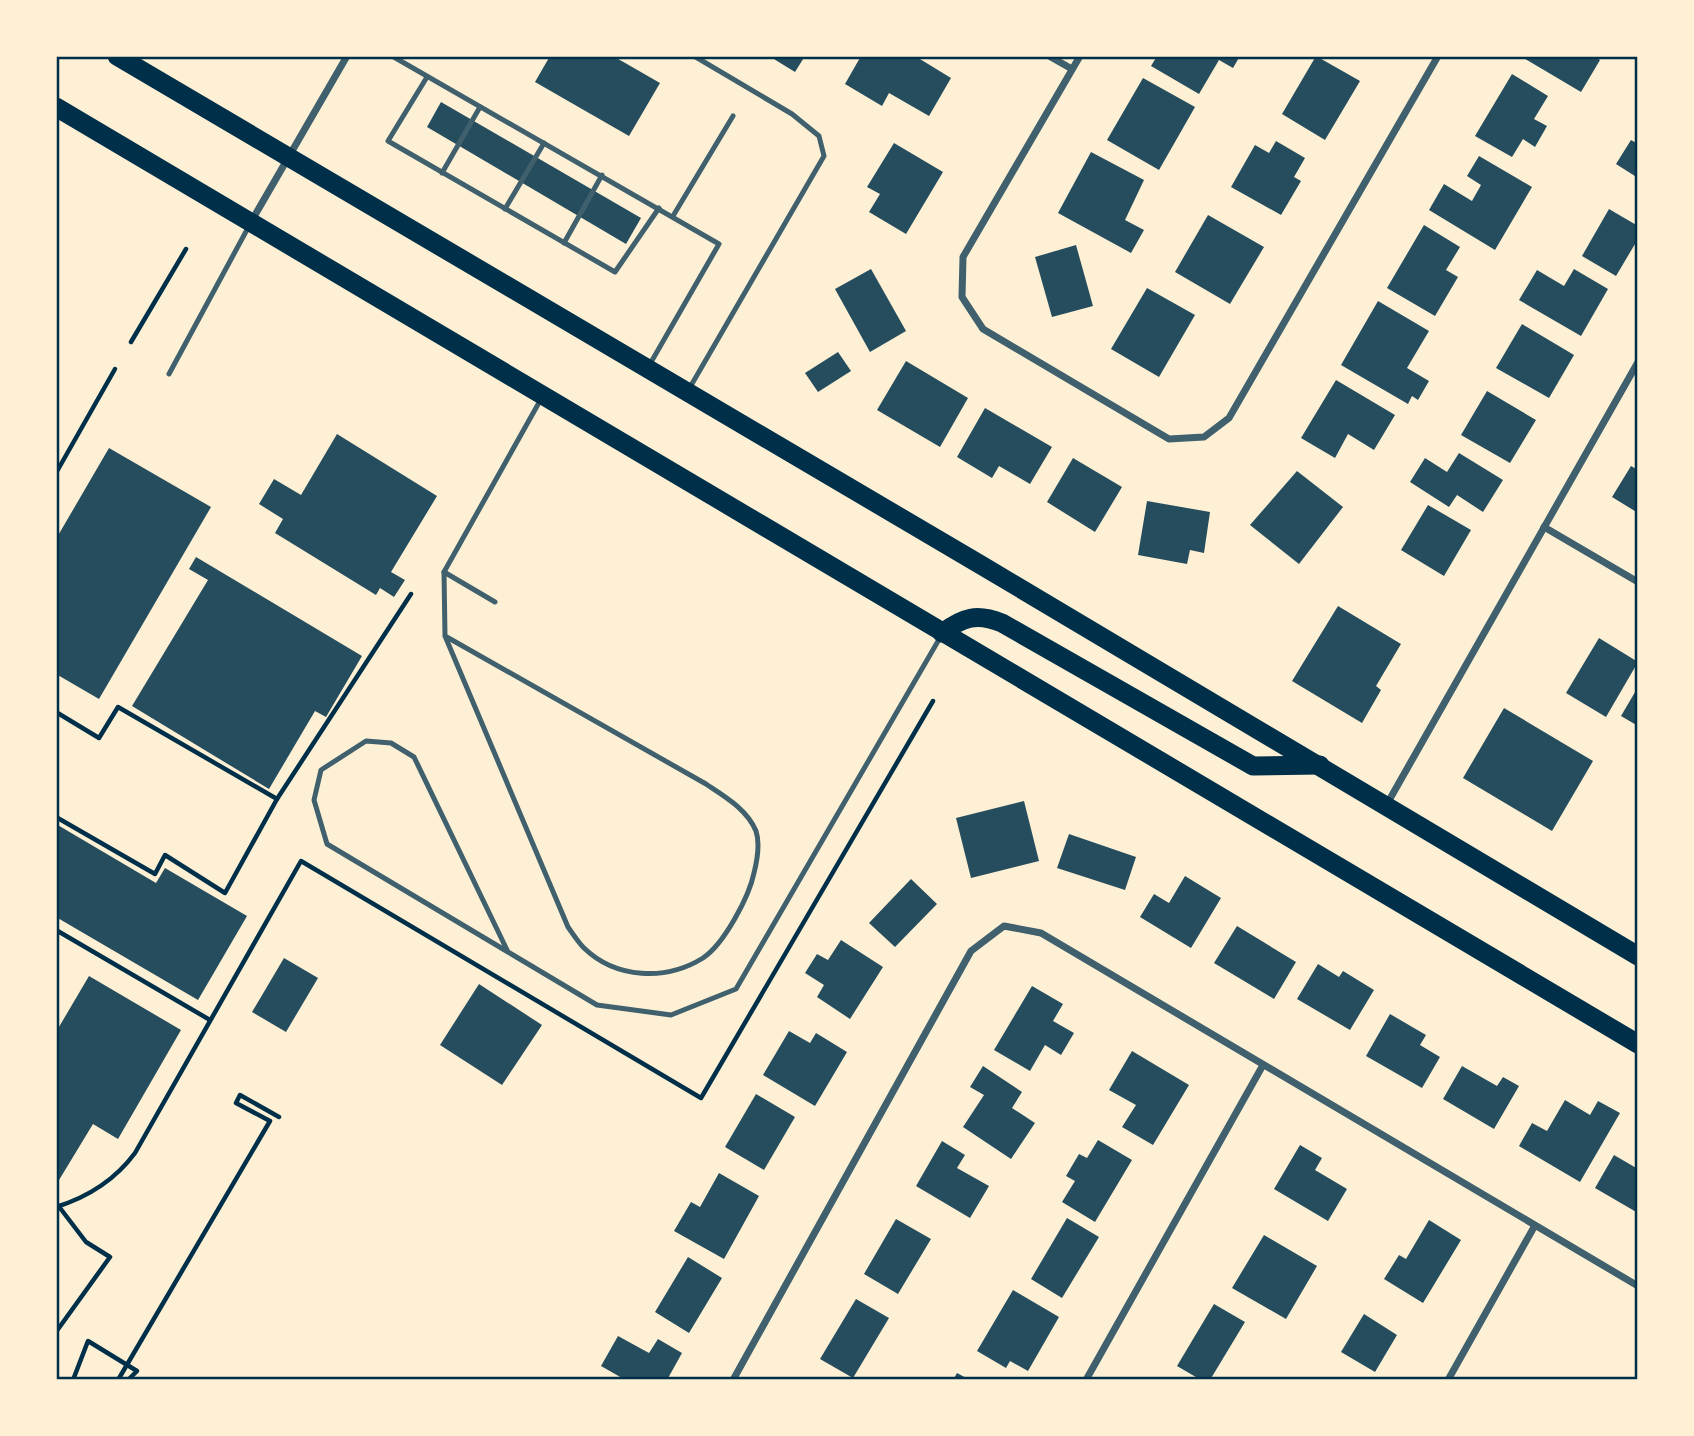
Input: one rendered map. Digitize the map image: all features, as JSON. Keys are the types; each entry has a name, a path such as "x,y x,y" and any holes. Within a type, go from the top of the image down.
{"highway":[{"path":"117,56 1321,765 1638,956"},
{"path":"56,107 1638,1044"},
{"path":"942,633 956,622 984,616 1002,622 1253,766 1321,765"}],"street":[{"path":"251,223 347,56"},
{"path":"1049,56 1072,69"},
{"path":"1080,56 963,257 962,297 983,329 1169,439 1204,437 1229,418 1438,56"},
{"path":"1386,804 1638,362"},
{"path":"1544,527 1638,582"},
{"path":"733,1380 971,951 1003,926 1041,933 1534,1227 1638,1286"},
{"path":"1086,1380 1263,1065"},
{"path":"1448,1380 1534,1227"}],"lane":[{"path":"393,56 719,244 648,368"},
{"path":"688,391 824,156 819,136 792,114 694,56"},
{"path":"427,77 388,142 615,272 659,208"},
{"path":"442,173 480,107"},
{"path":"673,216 733,116"},
{"path":"505,209 544,143"},
{"path":"564,243 602,175"},
{"path":"169,374 251,223"},
{"path":"445,636 706,784 739,806 756,831 758,858 751,889 728,930 705,957 681,968 653,975 628,972 604,964 583,948 568,927 445,636 444,572 543,396"},
{"path":"444,572 495,602"},
{"path":"508,952 414,757 391,743 366,741 321,770 314,800 327,844 508,952 597,1005 671,1015 736,989 942,633"}],"path":[{"path":"131,342 186,249"},
{"path":"56,474 115,369"},
{"path":"56,817 155,874 165,855 225,893 277,799 411,594"},
{"path":"56,712 99,738 118,707 277,799"},
{"path":"56,930 210,1020"},
{"path":"118,1380 270,1121 236,1102 240,1095 279,1117"},
{"path":"56,1204 86,1242 110,1257 56,1332"},
{"path":"73,1380 88,1341 137,1371 128,1380"}],"building":[{"path":"550,56 613,56 660,83 629,136 535,82"},
{"path":"769,56 805,56 795,72"},
{"path":"861,56 915,56 951,78 929,116 889,93 882,106 845,84"},
{"path":"1157,56 1240,56 1233,68 1219,60 1199,94 1151,66"},
{"path":"1316,56 1360,81 1325,140 1282,114"},
{"path":"1520,56 1594,56 1600,60 1581,92"},
{"path":"1512,74 1548,96 1534,119 1547,126 1535,147 1523,139 1512,157 1475,136"},
{"path":"1143,78 1195,107 1159,170 1107,140"},
{"path":"441,102 641,218 626,244 427,127"},
{"path":"1631,140 1638,144 1638,178 1616,164"},
{"path":"1276,141 1305,158 1294,177 1301,181 1281,215 1231,187 1255,145 1269,153"},
{"path":"894,143 943,172 906,234 869,212 880,194 867,187"},
{"path":"1091,152 1144,180 1125,220 1144,230 1131,253 1058,213"},
{"path":"1479,156 1532,187 1495,250 1429,210 1444,184 1472,201 1481,185 1467,176"},
{"path":"1609,209 1638,226 1638,239 1616,276 1582,256"},
{"path":"1208,215 1264,247 1230,304 1175,272"},
{"path":"1424,225 1460,247 1446,270 1458,277 1435,316 1387,288"},
{"path":"1076,245 1093,306 1052,317 1035,257"},
{"path":"871,269 906,331 870,352 835,289"},
{"path":"1574,269 1608,289 1581,336 1519,300 1537,270 1564,286"},
{"path":"1147,288 1195,315 1159,377 1111,349"},
{"path":"1378,301 1429,331 1407,368 1429,381 1418,400 1412,396 1408,404 1341,365"},
{"path":"1522,324 1574,355 1549,398 1496,368"},
{"path":"838,352 851,371 818,392 805,373"},
{"path":"906,361 968,398 940,447 877,410"},
{"path":"1336,380 1395,415 1374,450 1348,434 1335,458 1301,438"},
{"path":"1487,391 1536,420 1510,463 1461,435"},
{"path":"985,408 1052,447 1030,484 999,466 992,478 957,457"},
{"path":"337,434 437,496 391,572 405,580 394,597 380,588 376,595 275,533 283,519 259,504 274,479 301,495"},
{"path":"109,448 211,507 99,699 56,674 56,539"},
{"path":"1459,453 1503,480 1483,512 1457,495 1449,507 1410,482 1425,458 1447,472"},
{"path":"1073,458 1122,487 1095,532 1047,502"},
{"path":"1631,466 1638,470 1638,513 1612,497"},
{"path":"1297,471 1343,507 1299,564 1250,525"},
{"path":"1147,501 1210,512 1204,553 1190,550 1187,564 1138,555"},
{"path":"1428,505 1471,530 1444,576 1401,550"},
{"path":"196,557 362,656 326,717 315,711 269,789 132,706 208,580 189,569"},
{"path":"1338,606 1401,644 1376,686 1381,690 1362,723 1292,681"},
{"path":"1599,638 1638,662 1606,717 1566,693"},
{"path":"1638,687 1638,726 1621,716"},
{"path":"1504,708 1593,761 1552,831 1463,778"},
{"path":"1024,801 1039,861 971,878 956,818"},
{"path":"56,824 156,883 165,868 247,916 198,1000 56,917"},
{"path":"1069,834 1136,857 1125,890 1057,868"},
{"path":"1185,876 1221,898 1191,948 1140,917 1154,894 1169,903"},
{"path":"911,879 937,904 895,947 869,923"},
{"path":"1237,926 1296,962 1274,999 1214,963"},
{"path":"841,940 883,967 850,1019 817,997 824,985 805,973 817,954 828,960"},
{"path":"284,958 318,978 286,1032 252,1012"},
{"path":"1318,964 1339,977 1343,971 1374,990 1350,1030 1297,999"},
{"path":"89,976 181,1030 118,1139 93,1124 56,1185 56,1032"},
{"path":"479,984 542,1025 502,1085 440,1045"},
{"path":"1032,986 1063,1004 1053,1021 1074,1033 1061,1055 1045,1045 1030,1071 994,1050"},
{"path":"1390,1014 1426,1035 1420,1045 1440,1057 1422,1088 1366,1056"},
{"path":"789,1031 810,1043 816,1033 847,1052 815,1106 763,1075"},
{"path":"1132,1051 1189,1085 1153,1145 1122,1127 1136,1105 1109,1090"},
{"path":"983,1066 1022,1092 1012,1108 1035,1123 1011,1159 963,1127 984,1095 970,1087"},
{"path":"1462,1066 1497,1086 1503,1077 1519,1086 1494,1129 1443,1099"},
{"path":"756,1094 795,1117 764,1170 725,1147"},
{"path":"1565,1100 1590,1115 1598,1101 1620,1113 1580,1182 1519,1146 1532,1123 1547,1131"},
{"path":"1098,1140 1132,1160 1095,1222 1062,1202 1075,1181 1066,1176 1079,1154 1087,1158"},
{"path":"942,1141 965,1155 957,1168 989,1186 970,1218 916,1186"},
{"path":"1300,1145 1322,1158 1315,1170 1347,1189 1328,1221 1274,1189"},
{"path":"1614,1155 1638,1169 1638,1213 1595,1188"},
{"path":"719,1173 759,1196 724,1259 674,1231 691,1202 700,1207"},
{"path":"1067,1218 1099,1237 1062,1298 1031,1279"},
{"path":"896,1219 931,1239 898,1294 864,1274"},
{"path":"1429,1220 1461,1240 1423,1303 1384,1279 1399,1255 1406,1259"},
{"path":"1264,1235 1317,1266 1286,1319 1232,1288"},
{"path":"688,1257 722,1278 689,1333 655,1312"},
{"path":"1013,1290 1059,1317 1028,1371 1010,1361 1006,1368 977,1351"},
{"path":"856,1299 889,1318 853,1378 820,1359"},
{"path":"1214,1304 1245,1322 1210,1380 1201,1380 1177,1366"},
{"path":"1364,1314 1397,1335 1375,1372 1341,1352"},
{"path":"618,1336 649,1353 658,1339 682,1353 667,1380 621,1380 622,1378 601,1366"},
{"path":"957,1373 970,1380 953,1380"}]}
